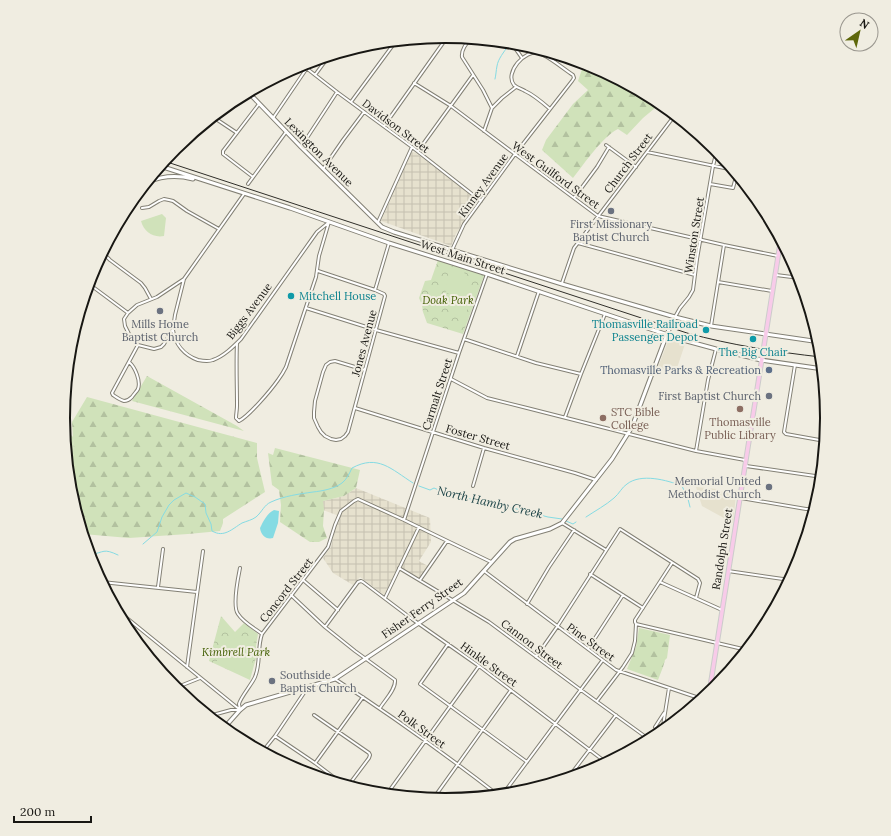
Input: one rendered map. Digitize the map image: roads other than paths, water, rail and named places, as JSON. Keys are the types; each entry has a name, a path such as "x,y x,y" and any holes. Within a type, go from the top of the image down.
{"main road":[{"name":"Randolph Street","path":"711,681 779,247"}],"street":[{"path":"384,126 443,43"},
{"path":"467,44 463,49 463,60 491,104 492,108"},
{"path":"351,102 392,47"},
{"path":"516,50 522,58 515,67 512,81 516,87 530,94 550,109"},
{"name":"Kinney Avenue","path":"522,58 532,53"},
{"name":"Kinney Avenue","path":"452,250 464,224 515,154 574,78 573,75 546,57"},
{"path":"315,75 323,64"},
{"name":"Davidson Street","path":"309,69 337,92 412,146 481,201"},
{"path":"273,118 305,71"},
{"path":"418,151 473,75"},
{"name":"West Guilford Street","path":"414,83 451,106 598,216 778,256"},
{"path":"484,131 492,108 516,87"},
{"path":"301,147 337,92"},
{"name":"Lexington Avenue","path":"252,97 378,224"},
{"path":"253,177 223,154 259,104"},
{"path":"323,170 364,112"},
{"name":"Church Street","path":"562,284 572,251 672,119"},
{"path":"217,120 237,134"},
{"path":"248,184 286,132"},
{"path":"378,224 412,146"},
{"path":"574,198 597,166 608,146 636,166"},
{"path":"647,152 725,168"},
{"name":"Winston Street","path":"675,317 693,290 700,239 715,158"},
{"name":"West Main Street","path":"167,168 667,334 716,349 762,360 817,368"},
{"path":"157,179 177,176 215,184"},
{"path":"710,184 733,188 735,180"},
{"path":"184,279 157,297 137,305 128,313 124,320 125,326 130,336 138,345 158,348 164,344 173,329 184,279 244,194"},
{"path":"142,208 149,207 164,199 173,201 187,211 219,228"},
{"path":"237,343 236,418 239,420 248,415 279,380 286,367 318,271 319,256 329,222"},
{"name":"Biggs Avenue","path":"173,329 177,342 189,356 202,361 209,361 214,360 224,354 237,343 317,232 329,222"},
{"name":"West Main Street","path":"378,224 394,232 675,317 710,326 812,341"},
{"path":"318,271 375,290 389,243"},
{"path":"578,243 695,275"},
{"path":"710,326 724,245"},
{"path":"107,257 141,283 151,299"},
{"name":"Carmalt Street","path":"404,520 459,353 488,274"},
{"path":"775,275 793,277"},
{"path":"718,282 772,291"},
{"path":"94,288 128,313"},
{"name":"Jones Avenue","path":"365,370 335,361 326,365 315,401 314,418 318,427 325,436 336,440 341,439 348,432 355,408 385,296 384,294 375,290"},
{"path":"517,356 539,291"},
{"path":"306,308 376,330 459,353"},
{"path":"565,417 606,313"},
{"name":"Fisher Ferry Street","path":"228,724 240,710 252,704 335,679 467,590 491,562 512,541 550,529 562,523 612,459 632,427 667,334 675,317"},
{"path":"464,339 544,365 581,374"},
{"path":"129,362 132,364 135,371 139,387 129,400 123,401 112,393 138,345"},
{"path":"696,451 708,380 716,349"},
{"path":"795,365 784,434 820,440"},
{"path":"451,379 488,398 696,451 746,460"},
{"name":"Foster Street","path":"355,408 484,448 596,480"},
{"path":"473,486 484,448"},
{"path":"745,465 816,476"},
{"path":"740,498 809,509"},
{"name":"Concord Street","path":"240,710 240,701 253,682 257,672 259,643 262,634 328,547 340,512 347,505 356,500 360,500 404,520"},
{"path":"404,520 491,562"},
{"path":"562,523 606,550"},
{"path":"385,598 419,528"},
{"path":"536,656 557,627 620,529 699,581 700,583 696,598"},
{"path":"527,604 548,567 574,530"},
{"path":"420,580 447,541"},
{"path":"158,587 163,549"},
{"path":"187,667 203,551"},
{"path":"597,701 620,672 632,653 636,641 635,620 672,563"},
{"path":"240,568 235,604 237,613 262,634"},
{"name":"Cannon Street","path":"399,568 489,621 644,736"},
{"path":"728,571 784,579"},
{"name":"Pine Street","path":"484,572 587,650 620,672 696,697"},
{"path":"590,574 643,608"},
{"path":"303,580 338,610 325,627"},
{"name":"Hinkle Street","path":"338,610 358,582 361,581 479,666 601,758"},
{"path":"660,582 722,610"},
{"path":"108,583 197,592"},
{"path":"291,595 325,627 395,680 396,683 394,688 380,708"},
{"path":"587,650 623,595"},
{"path":"131,622 240,710"},
{"path":"636,624 741,649"},
{"path":"448,644 420,684 527,762"},
{"path":"508,788 602,661"},
{"path":"391,789 479,666"},
{"path":"182,685 200,678"},
{"name":"Polk Street","path":"335,679 380,708 492,790"},
{"path":"266,747 309,686"},
{"path":"663,724 669,688"},
{"path":"438,793 511,690"},
{"path":"316,763 363,697"},
{"path":"215,714 231,710 240,710"},
{"path":"655,726 665,712"},
{"path":"314,715 369,753 369,758 352,781"},
{"path":"574,770 616,715"},
{"path":"275,736 316,763 330,774"}],"water":[{"path":"274,510 279,511 278,523 273,538 266,538 260,528 267,515"}],"waterway":[{"path":"495,79 497,66 507,48"},
{"name":"North Hamby Creek","path":"143,544 157,532 162,517 169,505 174,500 186,493 205,504 206,513 211,524 212,531 220,534 228,532 242,523 251,520 271,502 335,487 345,480 352,468 361,464 369,462 384,465 413,483"},
{"name":"North Hamby Creek","path":"586,517 611,501 627,484 639,479 647,478 662,480 682,486 690,507"},
{"name":"North Hamby Creek","path":"419,486 430,490 434,488 470,499 562,519"},
{"name":"North Hamby Creek","path":"566,521 573,524 576,522"},
{"name":"North Hamby Creek","path":"96,553 107,551 118,555"}],"railway":[{"path":"171,163 687,333 754,348 815,356"}],"place":[{"name":"First Missionary Baptist Church","path":"611,211"},
{"name":"Mitchell House","path":"291,296"},
{"name":"Mills Home Baptist Church","path":"160,311"},
{"name":"Thomasville Railroad Passenger Depot","path":"706,330"},
{"name":"The Big Chair","path":"753,339"},
{"name":"Thomasville Parks & Recreation","path":"769,370"},
{"name":"First Baptist Church","path":"769,396"},
{"name":"Thomasville Public Library","path":"740,409"},
{"name":"STC Bible College","path":"603,418"},
{"name":"Memorial United Methodist Church","path":"769,487"},
{"name":"Southside Baptist Church","path":"272,681"}],"park label":[{"name":"Doak Park","path":"448,300"},
{"name":"Kimbrell Park","path":"236,652"}]}
